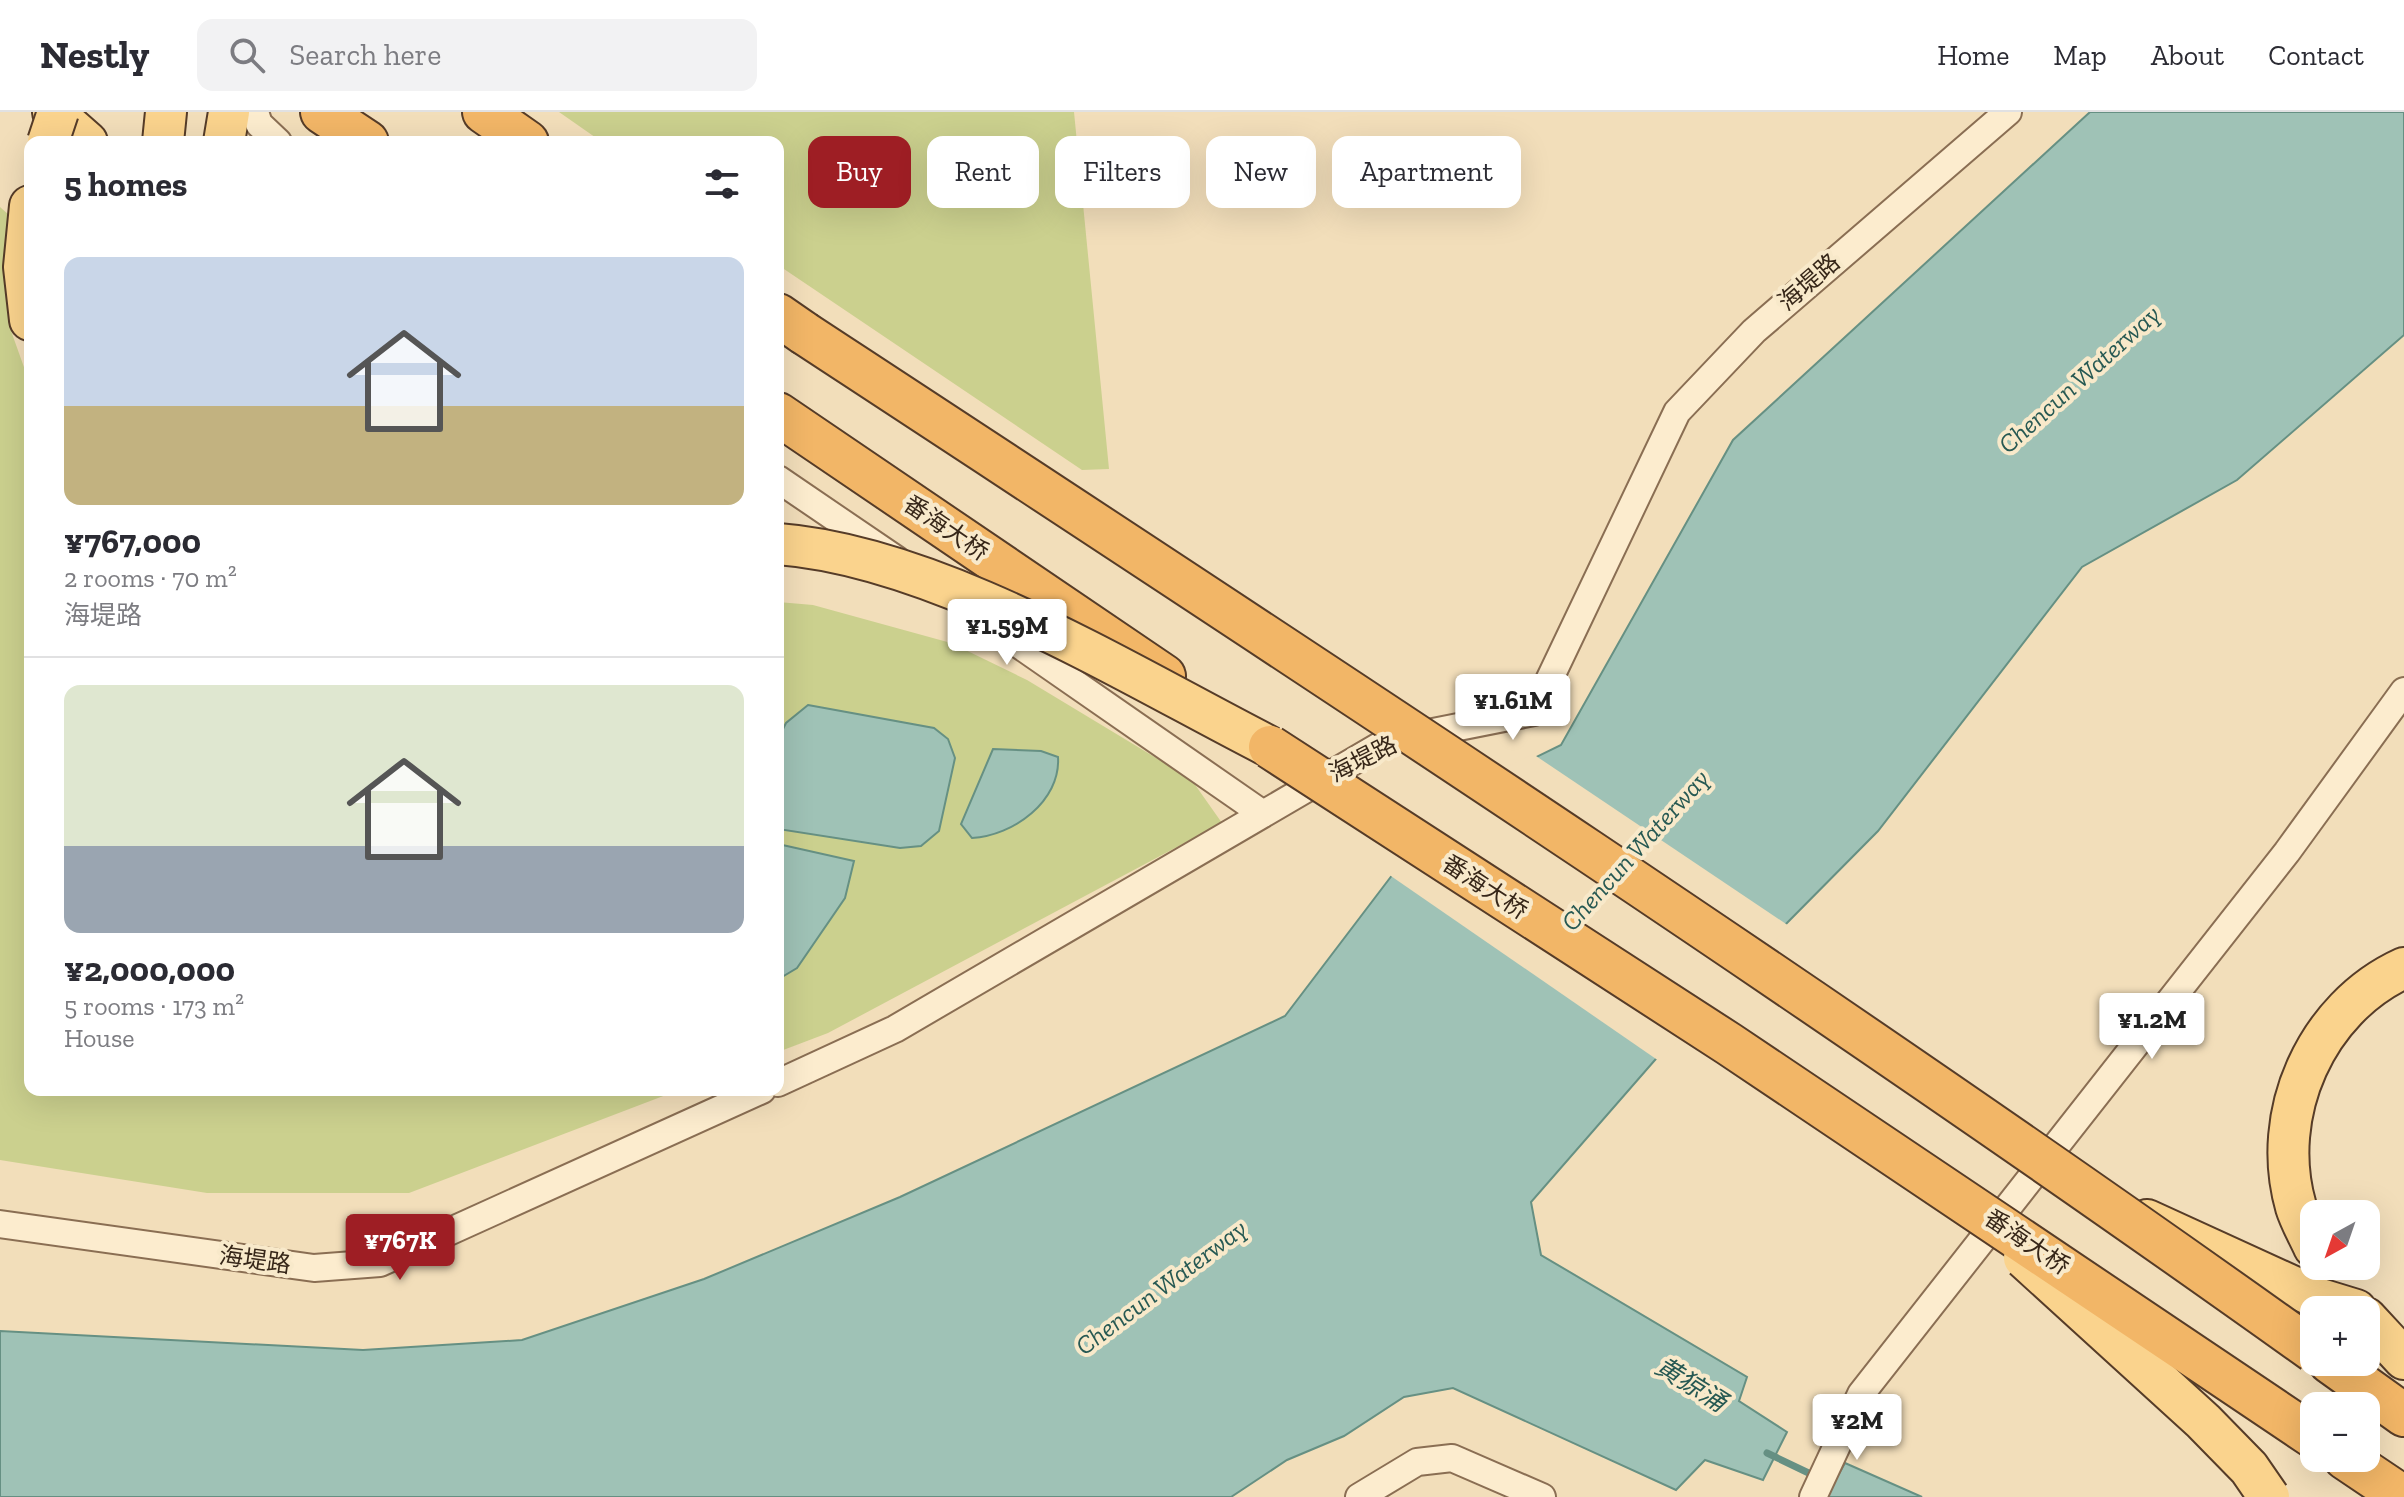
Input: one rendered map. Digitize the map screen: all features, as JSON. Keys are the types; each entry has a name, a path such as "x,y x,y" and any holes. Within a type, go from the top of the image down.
{"highway":[{"path":"322,112 358,136"},
{"path":"484,112 518,136"},
{"path":"791,324 1524,806 2104,1200 2300,1341"},
{"name":"番海大桥","path":"784,418 1270,747 1947,1188 2300,1428"},
{"path":"2350,1376 2404,1415"},
{"path":"2366,1472 2403,1497"}],"main road":[{"path":"50,136 56,112 81,136"},
{"path":"164,136 166,112"},
{"path":"225,136 229,112"},
{"path":"784,544 804,546 880,566 948,588 1025,621 1270,747"},
{"path":"2300,1216 2289,1158 2291,1108 2310,1057 2339,1017 2382,978 2404,968"},
{"path":"1947,1188 2203,1421 2249,1468 2269,1497"},
{"path":"2104,1200 2313,1296"},
{"path":"2380,1313 2404,1324"},
{"path":"2380,1332 2404,1359"}],"street":[{"path":"255,112 259,124 272,136"},
{"name":"海堤路","path":"784,1080 895,1029 1388,741 1534,712 1677,412 1754,331 2008,112"},
{"path":"784,483 1263,814"},
{"path":"1813,1497 1856,1405 2075,1117 2287,852 2404,691"},
{"name":"海堤路","path":"0,1224 314,1268 380,1263 749,1096"},
{"path":"1359,1497 1417,1462 1452,1458 1542,1497"}],"green space":[{"path":"559,112 1074,112 1076,136 1055,136 1055,208 1083,208 1109,469 1082,470 784,269 784,136 593,136"},
{"path":"0,207 18,223 10,328 24,367 24,1096 663,1096 409,1193 207,1193 0,1160"},
{"path":"784,603 813,605 951,643 1027,680 1191,779 1222,823 828,1033 784,1050"}],"water":[{"name":"Chencun Waterway","path":"2090,112 2404,112 2404,335 2237,480 2082,567 1878,831 1682,1029 1531,1202 1541,1255 1747,1377 1739,1401 1787,1432 1763,1480 1705,1460 1676,1490 1453,1388 1404,1397 1344,1436 1287,1460 1231,1497 0,1497 0,1331 363,1350 522,1340 704,1279 900,1197 1285,1016 1450,799 1561,745 1733,440"},
{"path":"808,705 934,728 948,739 955,758 939,831 921,846 900,848 784,830 786,723"},
{"path":"993,749 1041,751 1058,757 1057,773 1052,788 1032,813 1003,831 972,838 961,824"},
{"path":"784,845 854,861 845,898 797,968 784,976"},
{"path":"1845,1463 1922,1497 1826,1497"}],"pier":[{"path":"1533,754 1789,926 1659,1061 1388,874 1447,796"}],"waterway":[{"name":"黄猄涌","path":"1767,1453 1817,1477"}]}
